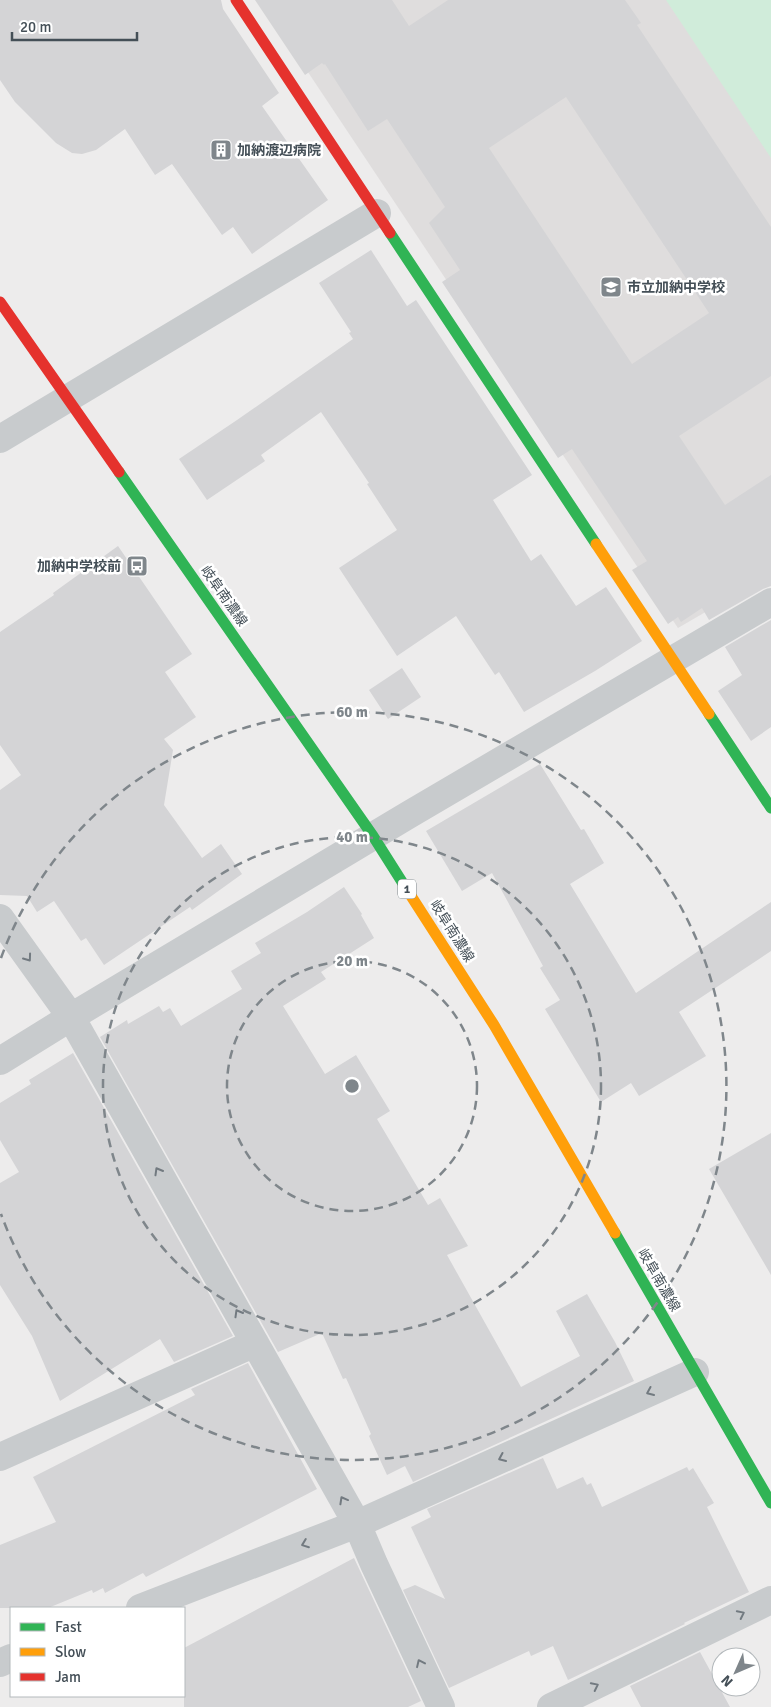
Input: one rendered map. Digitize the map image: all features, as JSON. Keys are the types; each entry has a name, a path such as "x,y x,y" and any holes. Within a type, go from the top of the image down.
{"main road":[{"path":"236,0 771,808"},
{"name":"岐阜南濃線","path":"0,302 373,836 494,1025 771,1503"}],"street":[{"path":"0,439 377,213"},
{"path":"0,1061 373,836 672,658 771,602"},
{"path":"0,918 71,1017 357,1524 441,1707"},
{"path":"0,1457 255,1343"},
{"path":"143,1607 357,1524 695,1372"},
{"path":"551,1707 771,1600"}],"shaded area":[{"name":"市立加納中学校","path":"260,0 771,0 771,574 678,628"}],"green space":[{"path":"666,0 771,0 771,158"}],"building":[{"path":"0,0 221,0 223,9 279,93 262,106 328,200 252,254 233,227 222,235 172,164 155,175 125,129 96,150 82,154 72,153 56,143 15,102 0,80"},
{"name":"市立加納中学校","path":"255,0 392,0 409,26 448,0 625,0 641,23 637,25 771,227 771,376 679,436 725,505 771,475 771,586 709,620 702,608 681,622 678,617 668,624 632,570 647,561 572,449 558,458 442,282 460,270 429,223 445,207 387,119 368,131 325,64 322,63 305,75","holes":["566,97 709,313 632,364 489,148"]},
{"path":"371,250 407,306 416,300 532,475 493,500 531,561 541,554 576,606 606,587 642,641 524,712 499,672 495,675 456,616 397,656 339,568 397,530 367,484 369,483 321,412 261,455 265,461 207,500 179,459 353,339 349,333 351,332 319,283"},
{"path":"118,546 192,654 165,672 196,717 164,739 173,750 164,805 202,858 221,844 242,874 192,910 190,907 104,965 86,938 81,941 54,901 37,912 27,896 0,895 0,790 21,775 0,745 0,632 54,595 53,593"},
{"path":"771,620 771,727 751,741 718,691 742,675 725,647"},
{"path":"402,668 421,697 388,719 369,690"},
{"path":"540,764 581,830 584,829 604,863 570,884 636,993 771,902 771,951 679,1012 706,1056 639,1096 631,1083 601,1102 545,1009 560,1000 540,968 543,966 492,873 462,891 426,831"},
{"path":"344,887 362,914 374,938 321,972 326,979 283,1006 325,1074 356,1055 390,1111 377,1119 428,1205 440,1198 468,1246 447,1255 521,1387 580,1356 556,1311 587,1294 615,1342 634,1381 413,1482 405,1466 387,1475 346,1378 343,1379 322,1333 278,1352 100,1037 127,1020 128,1024 159,1006 163,1012 170,1008 181,1026 242,989 231,971 261,953 255,943"},
{"path":"73,1053 233,1336 174,1362 160,1339 60,1401 32,1336 0,1285 0,1183 19,1172 0,1140 0,1103 31,1084 29,1080"},
{"path":"771,1133 771,1275 709,1169"},
{"path":"248,1363 317,1489 146,1577 143,1573 105,1593 103,1588 93,1593 92,1590 50,1607 0,1608 0,1545 56,1522 33,1477 195,1395 191,1389"},
{"path":"543,1458 557,1489 583,1477 587,1485 591,1483 602,1507 687,1467 689,1471 693,1468 714,1503 707,1507 749,1592 568,1680 553,1646 531,1656 529,1651 449,1688 403,1590 415,1585 445,1599 411,1527 431,1517 427,1509"},
{"path":"354,1558 421,1701 408,1707 184,1707 185,1647"},
{"path":"700,1652 711,1672 711,1697 725,1697 730,1707 641,1707 630,1686"}],"traffic: fast":[{"path":"390,233 596,544"},
{"path":"119,472 373,836 404,885"},
{"path":"709,714 771,808"},
{"path":"615,1233 771,1503"}],"traffic: slow":[{"path":"596,544 709,714"},
{"path":"404,885 494,1025 615,1233"}],"traffic: jam":[{"path":"236,0 390,233"},
{"path":"0,302 119,472"}],"place":[{"name":"加納渡辺病院","path":"221,150"},
{"name":"市立加納中学校","path":"611,287"},
{"name":"加納中学校前","path":"137,566"}]}
